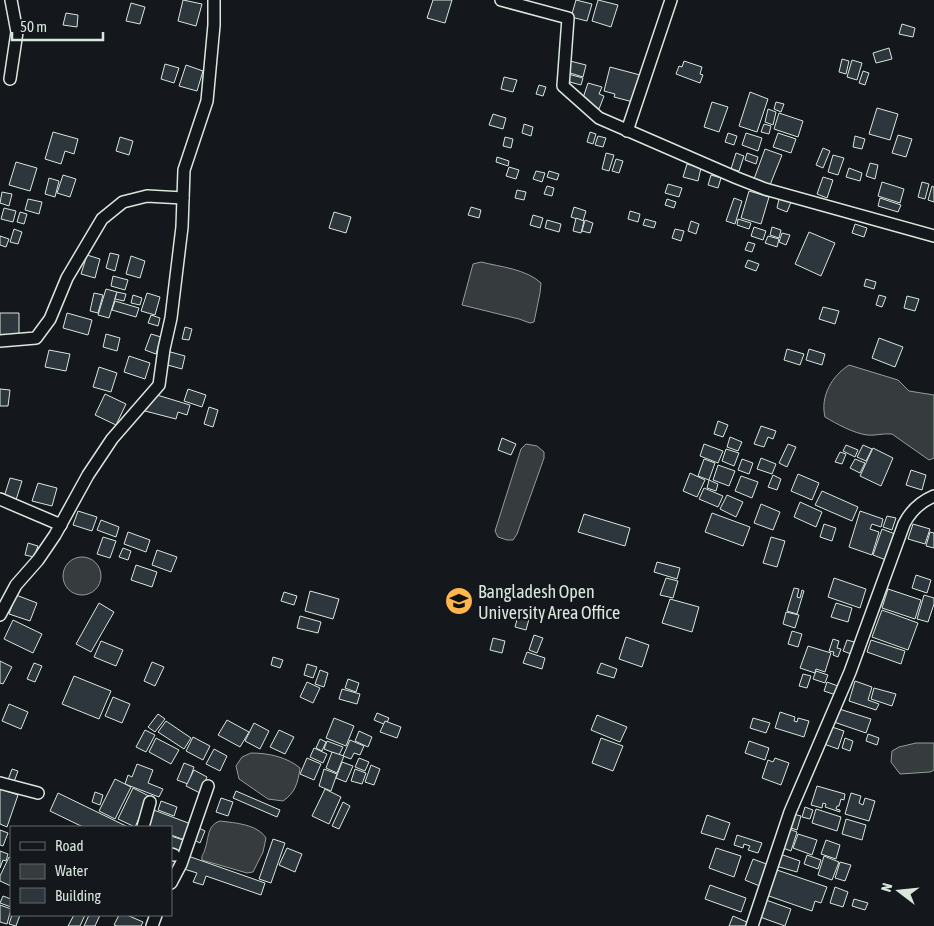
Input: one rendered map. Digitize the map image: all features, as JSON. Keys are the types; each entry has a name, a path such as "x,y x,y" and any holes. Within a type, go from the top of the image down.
{"street":[{"path":"10,80 17,32 11,0"},
{"path":"0,615 16,585 38,560 88,475 112,439 159,385 164,349 172,318 182,227 184,170 207,101 214,24 214,0"},
{"path":"501,0 568,18 563,86 599,118 765,189 934,236"},
{"path":"627,130 671,0"},
{"path":"0,341 36,338 50,319 67,278 102,219 123,202 147,196 183,198"},
{"path":"752,926 790,812 850,672 904,524 909,513 918,505 934,496"},
{"path":"0,499 60,525"},
{"path":"0,783 38,793"},
{"path":"172,881 181,864 208,786"},
{"path":"143,826 150,802"}],"water":[{"path":"481,262 521,272 541,283 534,322 530,323 462,305 473,264"},
{"path":"849,365 898,380 909,391 934,395 934,458 929,460 892,434 862,434 845,428 825,417 824,402 829,387 837,375"},
{"path":"526,444 537,446 544,452 544,458 517,534 513,540 507,540 498,537 495,531 521,449"},
{"path":"82,557 89,558 95,563 100,569 100,583 95,589 89,594 82,595 75,594 69,589 64,583 63,576 64,569 69,563 75,558"},
{"path":"916,743 934,743 934,770 930,772 900,774 891,762 892,751 899,747"},
{"path":"251,753 277,756 300,768 295,787 283,801 268,799 239,779 236,766 242,757"},
{"path":"220,821 251,827 262,833 266,838 263,852 253,872 247,873 202,860 209,832"}],"building":[{"path":"183,0 202,4 196,26 178,21"},
{"path":"433,0 452,0 445,23 427,18"},
{"path":"576,0 592,4 587,21 571,17"},
{"path":"598,0 618,5 611,27 592,21"},
{"path":"131,3 145,7 140,24 126,21"},
{"path":"66,13 78,15 77,27 63,25"},
{"path":"902,24 915,28 913,37 899,34"},
{"path":"889,48 892,59 876,63 873,53"},
{"path":"842,59 849,61 846,74 839,72"},
{"path":"852,60 862,63 857,80 847,77"},
{"path":"570,61 586,65 583,77 567,72"},
{"path":"684,61 702,67 700,74 703,75 700,83 676,74 679,66 682,67"},
{"path":"165,64 179,68 174,83 161,79"},
{"path":"186,65 203,71 197,91 179,86"},
{"path":"610,67 640,75 633,102 614,97 615,94 604,91"},
{"path":"863,71 869,73 865,85 859,83"},
{"path":"568,74 583,78 581,85 566,81"},
{"path":"504,77 517,80 513,92 501,89"},
{"path":"588,83 602,87 599,94 604,96 599,109 583,98"},
{"path":"539,85 546,87 543,96 536,94"},
{"path":"750,92 768,99 757,132 739,126"},
{"path":"712,102 728,107 719,132 704,127"},
{"path":"776,102 784,104 781,112 774,109"},
{"path":"877,108 898,114 890,140 869,134"},
{"path":"768,109 776,112 773,125 765,122"},
{"path":"779,113 803,121 798,137 774,129"},
{"path":"493,114 506,118 503,129 489,125"},
{"path":"524,124 533,127 531,136 522,133"},
{"path":"764,124 771,126 769,134 761,132"},
{"path":"53,132 78,139 74,154 65,151 61,164 45,159"},
{"path":"590,132 596,134 593,144 587,142"},
{"path":"728,133 737,136 734,145 725,142"},
{"path":"746,133 762,138 758,151 742,145"},
{"path":"778,133 796,139 791,153 773,147"},
{"path":"898,135 912,139 906,157 892,153"},
{"path":"598,136 606,138 603,147 595,145"},
{"path":"855,136 865,139 862,149 853,147"},
{"path":"120,137 133,141 129,155 116,151"},
{"path":"505,137 513,139 511,148 503,146"},
{"path":"823,148 830,151 823,168 816,165"},
{"path":"765,149 782,155 770,185 754,179"},
{"path":"606,153 614,155 609,171 602,169"},
{"path":"736,153 744,156 739,171 731,169"},
{"path":"747,153 758,157 756,164 745,160"},
{"path":"833,155 844,158 838,175 828,172"},
{"path":"497,157 509,161 508,166 496,162"},
{"path":"616,159 623,161 619,173 612,171"},
{"path":"16,162 37,168 30,191 9,185"},
{"path":"870,163 878,165 875,179 866,176"},
{"path":"687,164 701,168 698,181 683,177"},
{"path":"509,167 519,170 516,179 506,176"},
{"path":"849,168 862,173 860,181 846,177"},
{"path":"536,171 545,173 542,182 533,179"},
{"path":"549,171 559,174 557,180 547,177"},
{"path":"63,175 76,179 70,197 57,193"},
{"path":"711,175 721,178 718,188 708,185"},
{"path":"823,177 833,180 827,198 817,194"},
{"path":"49,178 59,181 55,197 45,194"},
{"path":"882,182 904,189 900,203 878,196"},
{"path":"922,182 929,184 925,199 918,197"},
{"path":"668,184 682,188 679,197 665,193"},
{"path":"547,186 554,188 552,196 544,194"},
{"path":"932,186 934,187 934,202 928,200"},
{"path":"517,190 526,192 524,200 515,198"},
{"path":"749,191 769,197 761,224 741,218"},
{"path":"2,192 12,194 9,206 0,203"},
{"path":"734,198 742,201 735,224 726,221"},
{"path":"880,198 901,205 898,212 878,206"},
{"path":"28,199 42,202 39,214 25,210"},
{"path":"667,199 676,202 674,208 665,205"},
{"path":"779,199 791,202 787,212 777,208"},
{"path":"471,207 481,210 479,218 468,215"},
{"path":"574,207 586,211 583,221 571,217"},
{"path":"4,208 16,211 13,222 1,219"},
{"path":"630,211 640,214 638,222 628,219"},
{"path":"20,212 27,214 24,224 17,222"},
{"path":"334,212 351,217 346,233 329,228"},
{"path":"533,215 543,218 540,228 530,225"},
{"path":"576,218 584,221 581,233 573,231"},
{"path":"645,219 656,222 654,228 643,225"},
{"path":"738,219 751,223 749,229 737,225"},
{"path":"547,220 561,224 559,232 545,228"},
{"path":"585,220 593,223 590,233 582,231"},
{"path":"691,221 699,224 696,234 688,231"},
{"path":"855,224 867,228 864,237 852,233"},
{"path":"754,227 766,231 763,240 751,236"},
{"path":"772,227 781,230 779,238 770,235"},
{"path":"14,229 22,232 18,244 10,242"},
{"path":"675,229 684,231 681,241 672,238"},
{"path":"809,232 835,243 821,276 795,264"},
{"path":"782,233 790,235 786,245 779,242"},
{"path":"0,236 9,239 6,247 0,245"},
{"path":"768,236 779,239 777,247 765,243"},
{"path":"748,242 755,244 752,252 745,250"},
{"path":"110,253 119,255 115,271 106,268"},
{"path":"87,255 100,259 95,278 81,274"},
{"path":"131,256 145,261 140,278 126,274"},
{"path":"748,260 759,264 756,271 745,267"},
{"path":"113,276 128,280 125,290 111,286"},
{"path":"866,279 876,282 874,289 864,286"},
{"path":"106,289 117,292 109,318 98,315"},
{"path":"117,292 126,294 124,301 115,299"},
{"path":"94,293 103,295 98,313 90,311"},
{"path":"147,293 160,297 155,315 141,311"},
{"path":"133,295 142,298 140,305 131,303"},
{"path":"879,295 886,297 882,307 876,305"},
{"path":"907,296 919,299 915,311 904,308"},
{"path":"115,301 139,308 136,317 112,310"},
{"path":"823,307 839,311 835,324 819,319"},
{"path":"0,313 19,313 19,336 0,337"},
{"path":"67,313 92,320 88,335 63,328"},
{"path":"151,315 160,318 158,326 148,323"},
{"path":"185,327 192,329 189,340 182,339"},
{"path":"106,334 120,338 117,351 103,347"},
{"path":"151,334 161,337 156,354 145,350"},
{"path":"879,338 903,347 895,367 872,358"},
{"path":"787,349 804,354 800,365 784,360"},
{"path":"809,349 825,354 822,365 806,360"},
{"path":"49,350 70,354 66,371 45,367"},
{"path":"167,351 185,356 182,369 164,364"},
{"path":"129,356 150,363 145,379 124,372"},
{"path":"99,367 117,373 111,392 93,387"},
{"path":"0,389 10,390 8,406 0,406"},
{"path":"188,389 206,395 202,407 184,401"},
{"path":"105,394 126,404 116,425 95,415"},
{"path":"157,395 190,405 187,415 178,412 176,419 145,411"},
{"path":"209,407 218,410 213,427 204,424"},
{"path":"718,421 728,425 723,437 714,434"},
{"path":"761,426 776,431 773,439 768,437 764,447 754,444"},
{"path":"730,437 742,442 738,451 727,447"},
{"path":"502,438 516,444 511,455 498,450"},
{"path":"704,444 723,451 718,463 700,456"},
{"path":"788,444 796,447 787,467 779,463"},
{"path":"846,445 858,450 855,457 843,451"},
{"path":"863,445 872,449 866,461 857,457"},
{"path":"873,448 893,458 881,486 860,476"},
{"path":"726,449 739,453 734,466 722,461"},
{"path":"840,452 846,454 842,464 835,462"},
{"path":"761,458 776,464 772,474 757,469"},
{"path":"704,459 715,463 709,480 698,476"},
{"path":"742,459 753,463 749,474 738,470"},
{"path":"855,459 865,463 860,473 850,468"},
{"path":"718,465 735,471 729,486 713,480"},
{"path":"911,470 926,475 922,490 906,485"},
{"path":"690,473 705,480 697,497 683,491"},
{"path":"798,474 819,483 812,500 791,491"},
{"path":"773,475 781,479 777,490 768,487"},
{"path":"741,476 758,482 752,498 735,491"},
{"path":"10,478 22,481 16,500 4,497"},
{"path":"709,480 718,484 716,491 707,488"},
{"path":"38,483 57,488 52,506 32,501"},
{"path":"704,488 723,496 718,507 699,499"},
{"path":"822,491 858,507 852,521 815,505"},
{"path":"727,495 743,502 736,517 720,509"},
{"path":"800,502 822,512 816,527 794,517"},
{"path":"761,504 780,512 773,530 754,523"},
{"path":"78,511 97,517 92,531 73,525"},
{"path":"860,511 883,519 881,527 872,524 870,529 879,532 872,555 849,547"},
{"path":"712,513 750,527 743,546 705,532"},
{"path":"584,514 630,528 625,546 578,532"},
{"path":"887,516 896,518 892,530 883,527"},
{"path":"101,520 119,527 116,537 97,530"},
{"path":"824,524 836,528 832,541 820,537"},
{"path":"913,524 930,529 925,544 908,539"},
{"path":"882,529 895,534 886,560 873,555"},
{"path":"128,532 150,540 146,552 124,544"},
{"path":"930,532 934,533 934,548 926,546"},
{"path":"103,537 116,541 110,558 97,554"},
{"path":"771,537 785,541 777,567 763,563"},
{"path":"28,543 38,546 34,557 25,555"},
{"path":"123,548 131,551 128,560 119,557"},
{"path":"157,550 177,557 171,572 152,565"},
{"path":"657,562 680,568 677,579 654,572"},
{"path":"136,565 157,572 152,587 131,580"},
{"path":"916,575 931,580 927,593 912,588"},
{"path":"666,578 678,581 673,598 660,595"},
{"path":"834,578 866,589 860,608 828,597"},
{"path":"794,588 799,589 797,597 800,598 802,590 804,591 797,614 787,611"},
{"path":"888,589 921,600 915,619 882,608"},
{"path":"310,591 339,599 333,619 305,611"},
{"path":"284,592 297,596 294,605 281,601"},
{"path":"16,595 37,603 30,621 9,614"},
{"path":"924,595 934,598 928,622 917,619"},
{"path":"670,599 699,607 692,632 662,623"},
{"path":"99,603 114,612 91,652 76,644"},
{"path":"836,603 852,608 848,622 831,617"},
{"path":"882,610 918,623 908,650 872,637"},
{"path":"786,612 799,615 795,628 783,624"},
{"path":"300,616 321,622 318,633 297,628"},
{"path":"518,616 529,619 526,630 515,627"},
{"path":"13,620 42,634 33,653 4,639"},
{"path":"792,631 802,634 798,647 788,644"},
{"path":"534,635 543,638 537,653 529,650"},
{"path":"626,637 649,645 642,667 619,659"},
{"path":"493,638 505,641 502,653 490,650"},
{"path":"833,639 839,641 837,648 841,649 838,657 833,655 834,652 829,651"},
{"path":"847,640 858,643 854,655 843,651"},
{"path":"871,640 905,651 901,664 867,652"},
{"path":"101,641 123,650 116,666 94,657"},
{"path":"808,646 831,653 825,672 816,669 815,673 800,668"},
{"path":"527,652 545,658 542,669 523,663"},
{"path":"273,657 283,660 280,668 271,665"},
{"path":"0,661 12,667 3,684 0,683"},
{"path":"152,662 164,667 155,686 144,681"},
{"path":"34,663 42,666 35,682 27,679"},
{"path":"601,663 617,669 614,678 597,673"},
{"path":"307,664 317,667 313,678 304,675"},
{"path":"320,670 328,673 324,687 315,684"},
{"path":"816,671 828,675 825,683 813,679"},
{"path":"803,674 811,676 807,688 799,686"},
{"path":"74,676 111,691 99,719 62,704"},
{"path":"348,679 359,683 356,692 345,688"},
{"path":"855,681 872,687 868,700 879,704 876,710 849,701"},
{"path":"307,682 320,688 313,703 300,697"},
{"path":"827,682 838,686 836,695 824,691"},
{"path":"874,688 896,694 892,706 871,699"},
{"path":"342,689 360,694 357,704 339,699"},
{"path":"113,697 130,704 122,723 105,716"},
{"path":"9,704 28,712 21,729 2,721"},
{"path":"836,708 871,719 866,733 831,721"},
{"path":"780,712 795,717 794,721 797,722 798,718 809,721 804,737 775,728"},
{"path":"377,713 389,718 386,725 374,720"},
{"path":"158,714 165,719 155,732 148,727"},
{"path":"597,715 627,727 620,742 591,730"},
{"path":"334,718 354,726 346,746 326,738"},
{"path":"753,718 770,723 766,733 750,728"},
{"path":"227,720 249,732 240,747 218,735"},
{"path":"166,721 191,738 184,749 158,732"},
{"path":"385,721 401,727 397,738 380,732"},
{"path":"254,723 269,731 260,749 245,741"},
{"path":"829,726 844,731 838,749 824,744"},
{"path":"145,730 155,735 146,752 136,747"},
{"path":"279,730 294,737 285,754 270,747"},
{"path":"359,731 372,737 368,747 355,741"},
{"path":"868,734 879,738 877,745 866,741"},
{"path":"193,737 210,746 203,760 186,751"},
{"path":"156,738 179,750 171,764 149,752"},
{"path":"601,738 623,746 613,771 592,763"},
{"path":"845,738 853,741 850,751 842,748"},
{"path":"320,739 326,742 322,751 316,748"},
{"path":"350,740 364,746 360,755 354,753 351,759 343,756"},
{"path":"327,741 343,747 339,755 324,749"},
{"path":"749,741 769,748 765,760 745,753"},
{"path":"314,748 327,754 323,763 310,757"},
{"path":"214,749 227,756 220,771 206,764"},
{"path":"332,752 344,756 337,773 326,768"},
{"path":"307,758 321,764 314,780 300,774"},
{"path":"359,758 369,762 365,771 355,767"},
{"path":"775,758 789,763 781,785 762,778 768,760 773,762"},
{"path":"342,762 353,766 346,782 336,778"},
{"path":"184,763 194,767 188,784 177,780"},
{"path":"137,764 153,770 148,783 163,789 159,797 125,784 128,775 132,777"},
{"path":"371,765 380,769 374,785 365,782"},
{"path":"12,769 18,771 14,782 8,780"},
{"path":"324,769 337,774 331,791 319,786"},
{"path":"355,769 366,773 362,784 351,781"},
{"path":"194,770 207,777 200,793 186,786"},
{"path":"115,779 131,787 115,819 99,811"},
{"path":"817,786 845,794 844,800 841,799 836,809 840,810 840,812 825,807 826,804 823,803 822,808 811,805"},
{"path":"133,788 149,796 135,826 118,819"},
{"path":"0,789 18,795 7,827 0,824"},
{"path":"325,789 341,797 329,824 312,816"},
{"path":"236,791 280,810 277,817 233,798"},
{"path":"95,792 103,795 100,805 92,802"},
{"path":"58,793 126,826 81,826 50,811"},
{"path":"851,793 861,796 859,803 863,805 865,798 875,801 869,821 845,814"},
{"path":"221,798 233,802 228,816 216,812"},
{"path":"161,801 177,807 174,816 158,810"},
{"path":"343,802 350,806 339,829 332,826"},
{"path":"805,807 813,810 810,819 802,817"},
{"path":"151,809 191,824 185,840 172,835 172,826 145,825"},
{"path":"816,809 841,817 837,831 812,823"},
{"path":"793,814 801,816 797,830 788,827"},
{"path":"707,815 730,823 724,840 701,833"},
{"path":"846,819 866,825 862,840 842,834"},
{"path":"199,828 205,831 200,843 194,840"},
{"path":"789,829 797,832 791,851 783,848"},
{"path":"0,830 8,833 3,846 0,845"},
{"path":"798,834 817,840 812,855 793,848"},
{"path":"737,835 762,843 758,853 748,850 750,846 744,844 743,848 734,845"},
{"path":"172,836 183,840 178,855 172,852"},
{"path":"273,839 285,843 271,883 259,879"},
{"path":"826,840 840,845 836,859 821,854"},
{"path":"287,848 302,854 295,872 279,865"},
{"path":"716,848 741,856 734,877 709,868"},
{"path":"0,851 8,854 6,861 3,860 0,868"},
{"path":"780,854 800,861 797,872 776,866"},
{"path":"807,855 821,860 818,869 804,864"},
{"path":"188,856 265,883 261,895 206,876 203,885 193,882 197,873 184,869"},
{"path":"824,856 839,862 832,880 818,875"},
{"path":"10,858 10,886 0,881 0,876"},
{"path":"753,859 769,865 762,887 745,880"},
{"path":"840,862 851,865 845,881 835,878"},
{"path":"774,869 827,887 821,903 815,901 812,911 766,895"},
{"path":"710,885 746,898 741,912 705,899"},
{"path":"835,887 848,892 843,907 830,903"},
{"path":"3,896 10,899 10,907 0,903"},
{"path":"854,899 868,903 865,910 852,906"},
{"path":"766,900 791,909 785,926 760,917"},
{"path":"0,905 10,909 10,913 7,924 0,922"},
{"path":"12,916 20,916 16,926 9,924"},
{"path":"73,916 85,916 80,926 68,926"},
{"path":"89,916 100,916 95,926 84,926"},
{"path":"118,916 129,916 143,922 141,926 114,925"},
{"path":"733,916 749,923 748,926 729,926"}],"place":[{"name":"Bangladesh Open University Area Office","path":"459,601"}]}
